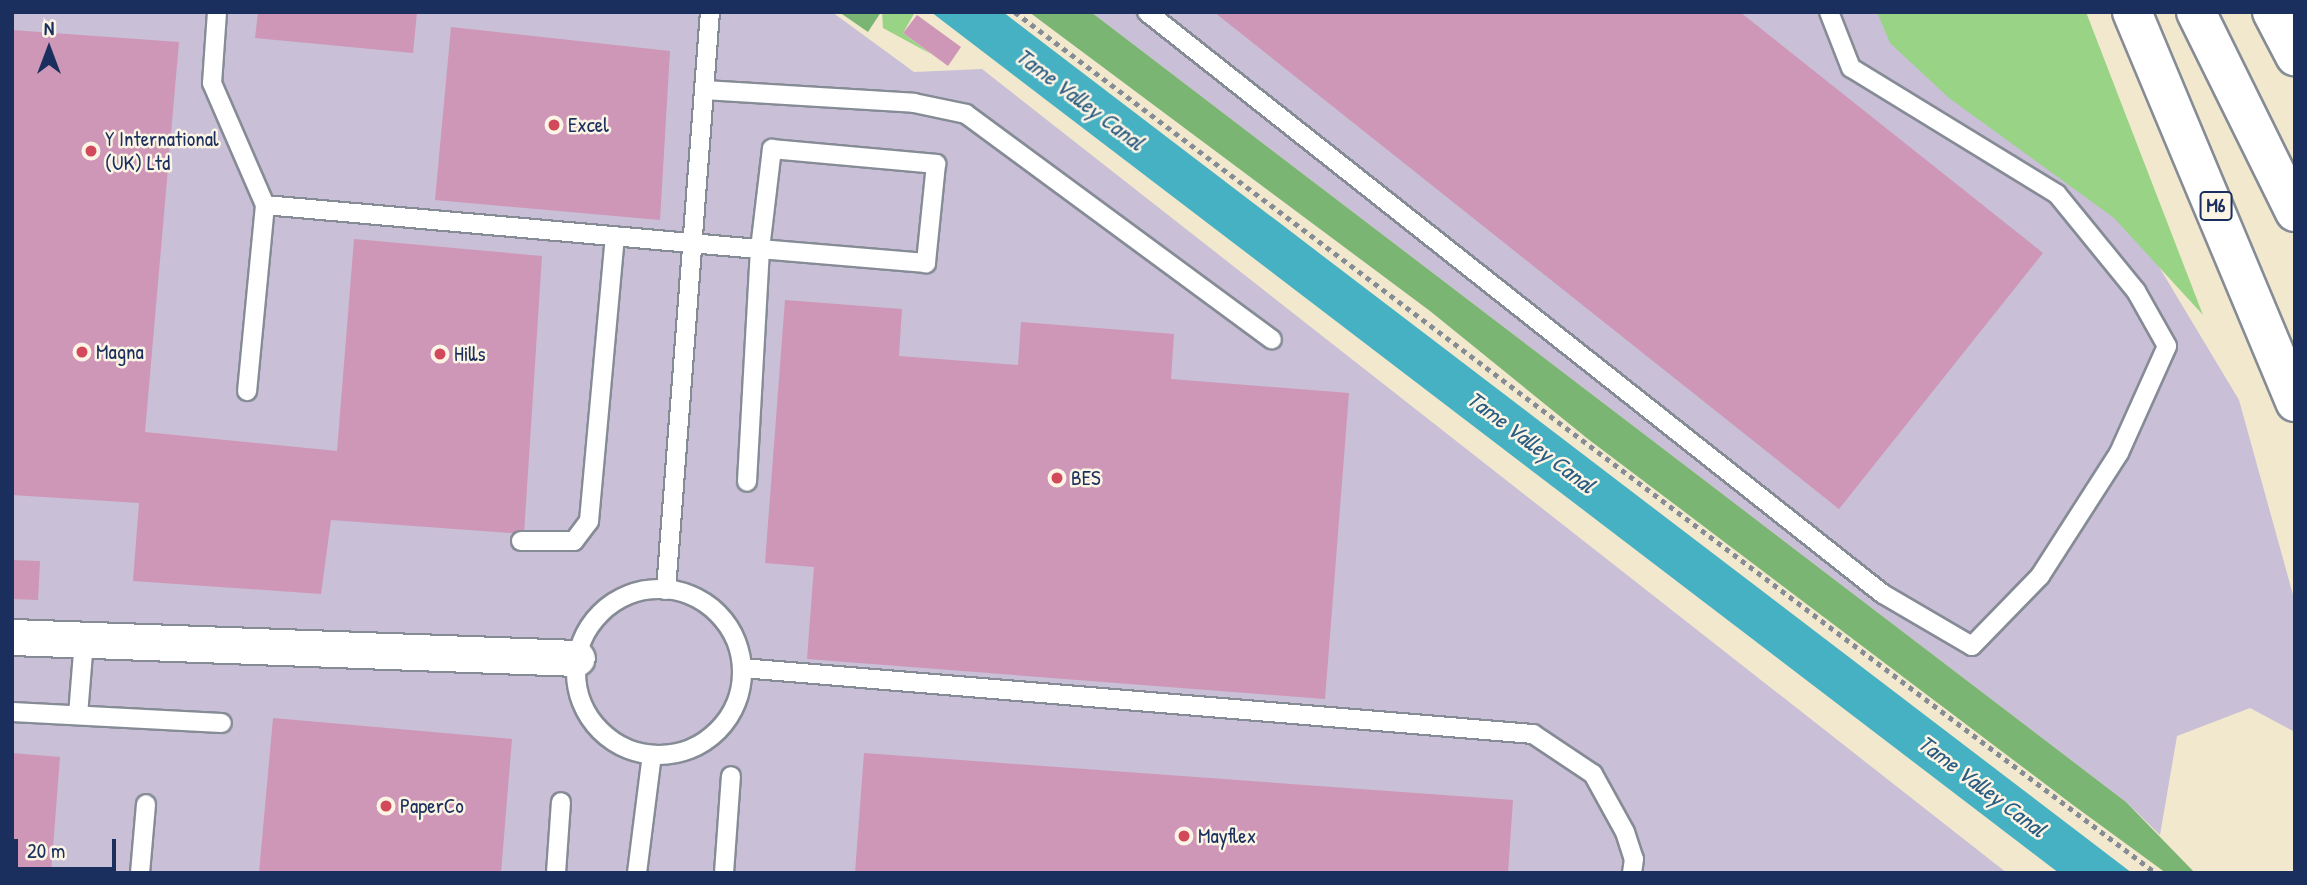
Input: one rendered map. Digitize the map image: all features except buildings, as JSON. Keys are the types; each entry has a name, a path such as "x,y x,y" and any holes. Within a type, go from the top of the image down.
{"highway":[{"name":"M6","path":"2132,12 2295,402"},
{"path":"2196,12 2295,212"},
{"path":"2272,12 2295,56"}],"street":[{"path":"12,637 577,658"}],"lane":[{"path":"217,12 212,83 265,205 247,391"},
{"path":"666,590 710,12"},
{"path":"1147,12 1883,594 1972,646 2040,576 2119,453 2167,346 2136,291 2057,194 1851,68 1829,12"},
{"path":"704,90 914,103 966,114 1272,340"},
{"path":"265,205 760,249 926,263 936,164 772,149 760,249 747,482"},
{"path":"522,541 574,541 589,521 615,236"},
{"path":"666,590 689,595 710,607 732,634 742,668 739,696 726,722 713,735 680,753 652,755 625,749 594,723 577,685 577,658 585,635 619,600 666,590"},
{"path":"78,715 84,640"},
{"path":"742,668 1533,734 1593,774 1625,832 1634,859 1633,873"},
{"path":"12,712 222,723"},
{"path":"637,873 652,755"},
{"path":"724,873 731,776"},
{"path":"556,873 561,802"},
{"path":"140,873 146,804"}],"path":[{"path":"1015,12 2155,873"}],"shaded area":[{"path":"12,12 832,12 914,72 982,69 2007,873 12,873"},
{"path":"1091,12 2006,12 2239,400 2295,602 2295,732 2250,708 2177,736 2160,835 2126,802"}],"green space":[{"path":"839,12 881,12 868,32"},
{"path":"882,12 915,12 903,33 931,54 883,28"},
{"path":"1029,12 1091,12 2126,802 2195,873 2166,873 2073,805 1588,439 1430,311"},
{"path":"1877,12 2086,12 2203,315 2114,218 1949,98 1890,43"}],"water":[{"name":"Tame Valley Canal","path":"931,12 1003,12 2132,873 2059,873"}],"place":[{"name":"Excel","path":"554,125"},
{"name":"Y International (UK) Ltd","path":"91,151"},
{"name":"Magna","path":"82,352"},
{"name":"Hills","path":"440,354"},
{"name":"BES","path":"1057,478"},
{"name":"PaperCo","path":"386,806"},
{"name":"Mayflex","path":"1184,836"}]}
